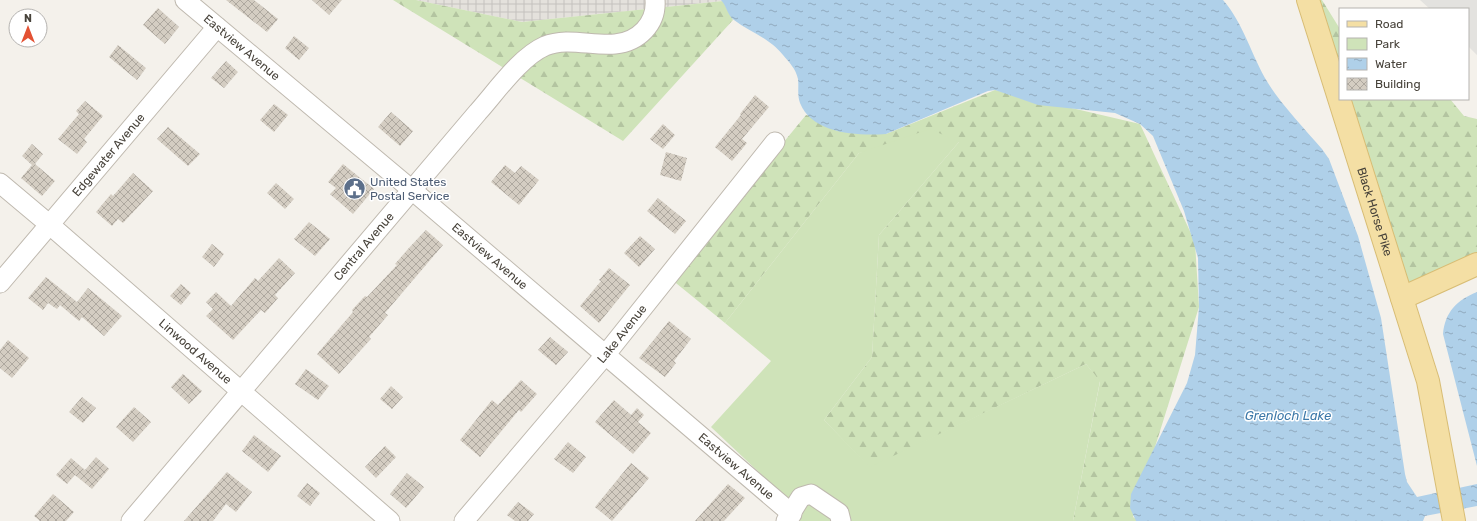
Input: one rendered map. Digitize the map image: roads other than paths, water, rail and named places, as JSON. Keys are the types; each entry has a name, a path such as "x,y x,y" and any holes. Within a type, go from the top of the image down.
{"main road":[{"name":"Black Horse Pike","path":"1308,0 1339,98"},
{"name":"Black Horse Pike","path":"1340,100 1428,381 1454,521"},
{"path":"1402,298 1477,264"},
{"name":"Black Horse Pike","path":"1437,425 1462,521"}],"street":[{"name":"Eastview Avenue","path":"185,0 606,354 789,518"},
{"name":"Central Avenue","path":"131,521 482,107 522,62 534,52 557,42 616,44 636,37 645,31 651,23 654,13 654,0"},
{"name":"Edgewater Avenue","path":"0,283 217,27"},
{"name":"Lake Avenue","path":"464,521 606,354 775,142"},
{"name":"Linwood Avenue","path":"0,183 50,224 390,521"},
{"path":"789,518 801,497 811,494 839,513 842,521"}],"water":[{"name":"Grenloch Lake","path":"721,0 1223,0 1242,29 1262,72 1273,91 1329,159 1358,236 1381,318 1407,482 1417,497 1477,484 1477,506 1425,516 1423,521 1136,521 1130,508 1131,494 1187,383 1195,355 1199,307 1198,258 1184,211 1153,136 1140,124 1115,113 1038,105 995,90 988,91 886,134 875,135 837,131 825,127 806,113 799,100 798,79 792,66 772,44 740,25 732,18"},
{"path":"1477,292 1477,466 1443,334 1446,319 1453,308 1470,295"}],"place":[{"name":"United States Postal Service","path":"354,189"}]}
